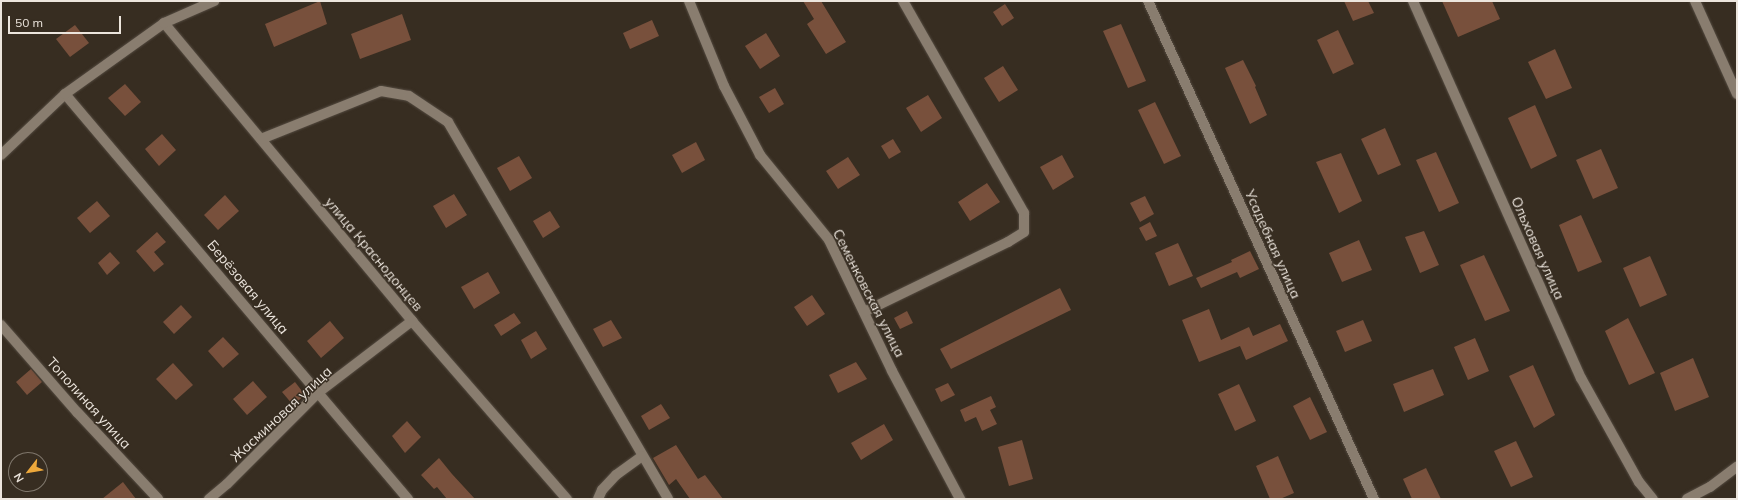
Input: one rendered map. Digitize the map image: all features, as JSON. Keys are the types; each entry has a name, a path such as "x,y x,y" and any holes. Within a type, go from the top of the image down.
{"street":[{"path":"1,155 65,94 164,23 214,1"},
{"name":"Семенковская улица","path":"689,1 724,86 760,155 829,240 892,371 960,499"},
{"path":"864,312 1008,242 1024,232 1024,213 903,1"},
{"name":"Усадебная улица","path":"1148,1 1374,499"},
{"name":"Ольховая улица","path":"1413,1 1581,378 1639,482 1653,499"},
{"path":"1695,1 1737,94"},
{"name":"улица Краснодонцев","path":"164,23 412,321 567,499"},
{"path":"261,139 381,92 409,96 448,122 668,499"},
{"name":"Берёзовая улица","path":"65,94 319,392 408,499"},
{"name":"Жасминовая улица","path":"209,499 227,484 319,392 412,321"},
{"name":"Тополиная улица","path":"1,325 76,412 158,499"},
{"path":"598,499 602,490 616,474 642,456"},
{"path":"1687,499 1710,487 1737,467"}],"building":[{"path":"320,1 327,24 274,47 265,24"},
{"path":"803,1 821,1 846,42 826,54 807,24 814,19"},
{"path":"1344,1 1368,1 1374,13 1353,21"},
{"path":"1442,1 1492,1 1500,19 1458,37"},
{"path":"1005,4 1014,18 1002,26 993,12"},
{"path":"402,14 411,40 360,59 351,34"},
{"path":"652,20 659,36 630,49 623,33"},
{"path":"1121,24 1146,81 1128,88 1103,31"},
{"path":"75,25 89,43 70,57 56,39"},
{"path":"1338,30 1354,64 1333,74 1317,40"},
{"path":"766,33 780,56 760,69 745,46"},
{"path":"1555,49 1572,88 1546,99 1528,62"},
{"path":"1243,60 1256,86 1255,87 1267,115 1250,124 1225,68"},
{"path":"1003,66 1018,90 999,102 984,78"},
{"path":"125,84 141,102 125,116 108,98"},
{"path":"775,88 784,104 769,113 759,97"},
{"path":"928,95 942,118 921,132 906,108"},
{"path":"1155,102 1181,156 1164,164 1138,110"},
{"path":"1535,105 1557,156 1531,169 1508,118"},
{"path":"1385,128 1401,165 1378,175 1361,139"},
{"path":"162,134 176,150 159,166 145,149"},
{"path":"893,139 901,152 889,159 881,146"},
{"path":"696,142 705,160 682,173 672,155"},
{"path":"1601,149 1618,188 1593,199 1576,160"},
{"path":"1436,152 1459,203 1439,212 1416,160"},
{"path":"1341,153 1362,201 1339,213 1316,162"},
{"path":"1062,155 1074,177 1053,190 1040,167"},
{"path":"519,156 532,178 510,191 497,168"},
{"path":"848,157 860,175 838,189 826,171"},
{"path":"987,183 1000,202 970,221 958,202"},
{"path":"454,194 467,215 446,228 433,206"},
{"path":"225,195 239,211 218,230 204,215"},
{"path":"1145,196 1154,214 1140,222 1130,203"},
{"path":"97,201 110,216 90,233 77,218"},
{"path":"550,211 560,227 543,238 533,221"},
{"path":"1581,215 1602,262 1578,272 1559,225"},
{"path":"1150,222 1157,236 1146,241 1139,228"},
{"path":"1424,231 1439,265 1420,273 1405,237"},
{"path":"157,232 166,242 154,252 164,264 154,272 136,251"},
{"path":"1359,240 1372,270 1342,282 1329,253"},
{"path":"1178,243 1193,276 1169,286 1155,253"},
{"path":"1250,251 1259,269 1240,278 1237,272 1201,288 1196,278 1232,262 1231,260"},
{"path":"110,252 120,263 107,275 98,263"},
{"path":"1484,255 1510,311 1485,321 1460,265"},
{"path":"1650,256 1667,295 1640,307 1623,268"},
{"path":"488,272 500,293 474,309 461,287"},
{"path":"1060,288 1071,310 951,369 940,349"},
{"path":"812,295 825,314 807,326 794,307"},
{"path":"181,305 192,317 174,334 163,322"},
{"path":"1209,309 1221,340 1249,327 1253,336 1280,324 1288,341 1246,360 1240,346 1199,362 1182,320"},
{"path":"907,311 913,323 900,329 894,318"},
{"path":"514,313 521,323 501,336 494,325"},
{"path":"1628,318 1655,373 1629,385 1605,331"},
{"path":"611,320 622,338 603,347 593,329"},
{"path":"1363,320 1372,341 1345,352 1336,331"},
{"path":"330,321 344,338 321,358 307,341"},
{"path":"536,331 547,349 531,359 521,340"},
{"path":"223,337 239,354 223,368 208,351"},
{"path":"1475,338 1489,371 1468,380 1454,347"},
{"path":"1693,358 1709,397 1675,411 1660,373"},
{"path":"856,362 867,379 838,393 829,375"},
{"path":"173,363 193,385 176,400 156,379"},
{"path":"1533,365 1555,415 1534,428 1509,376"},
{"path":"31,369 42,382 27,395 16,382"},
{"path":"1433,369 1444,395 1404,412 1393,384"},
{"path":"253,381 267,397 247,415 233,399"},
{"path":"295,382 305,395 293,405 282,392"},
{"path":"948,383 955,395 941,402 935,389"},
{"path":"1239,384 1256,421 1235,431 1218,394"},
{"path":"991,396 996,407 990,410 997,424 982,431 976,417 965,422 960,410"},
{"path":"1310,397 1327,432 1310,440 1293,406"},
{"path":"661,404 670,418 649,430 641,416"},
{"path":"407,421 421,437 405,453 392,436"},
{"path":"884,424 893,440 861,460 851,443"},
{"path":"1022,440 1033,479 1009,486 998,447"},
{"path":"1516,441 1533,477 1511,487 1494,451"},
{"path":"676,445 698,479 705,475 723,499 690,499 676,479 669,485 653,458"},
{"path":"1278,456 1294,493 1280,499 1270,499 1256,466"},
{"path":"439,458 475,499 447,499 437,487 434,489 421,475"},
{"path":"1426,468 1441,499 1412,499 1403,479"},
{"path":"123,482 136,499 102,499"}]}
